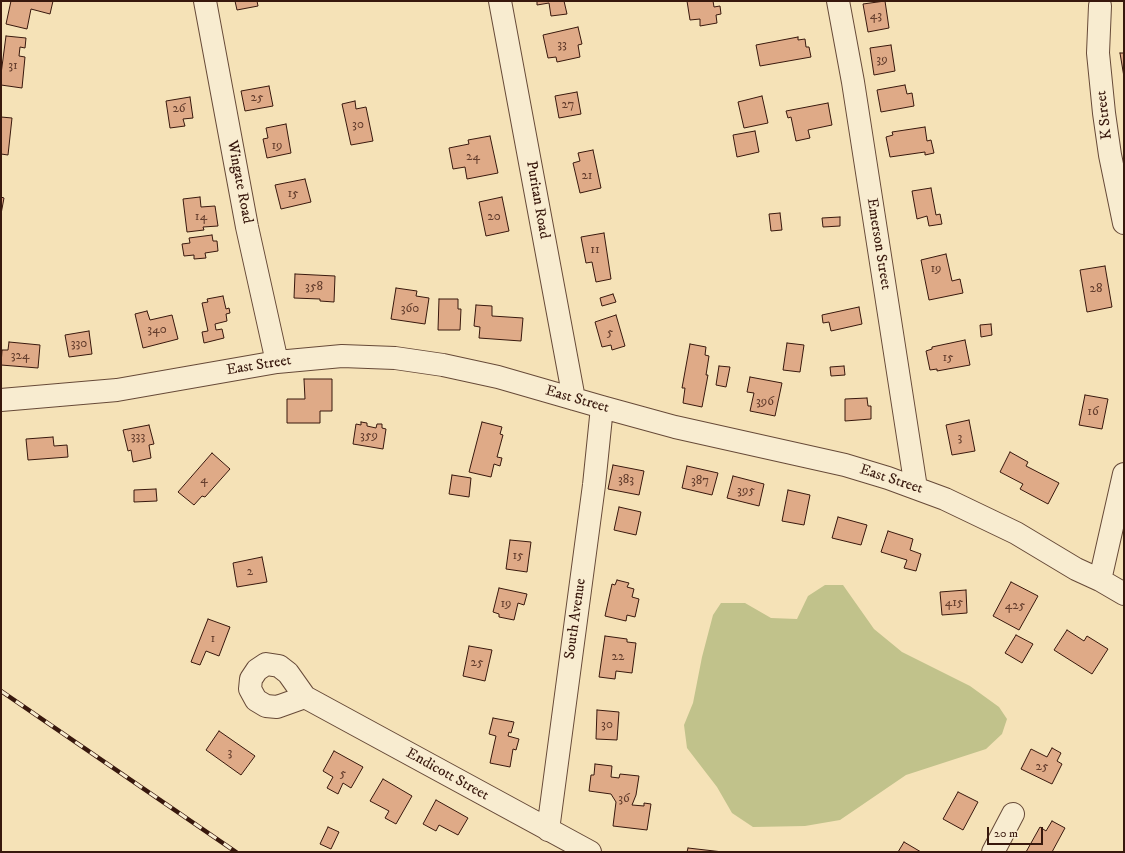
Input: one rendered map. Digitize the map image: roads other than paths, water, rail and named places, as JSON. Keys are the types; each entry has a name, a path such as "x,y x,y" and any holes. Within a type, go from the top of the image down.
{"street":[{"name":"Wingate Road","path":"205,1 247,227 277,362"},
{"name":"Puritan Road","path":"500,1 574,399"},
{"name":"Emerson Street","path":"838,1 854,90 916,488"},
{"name":"K Street","path":"1100,6 1098,53 1104,113 1124,223"},
{"name":"East Street","path":"1,400 117,390 277,362 342,356 394,358 443,365 498,377 602,408 674,427 845,465 916,488 945,499 1016,533 1076,569 1100,580 1124,594"},
{"name":"South Avenue","path":"548,830 594,485 602,408"},
{"path":"1100,580 1124,474"},
{"name":"Endicott Street","path":"305,697 590,852"},
{"path":"992,852 1013,814"}],"railway":[{"path":"1,691 236,852"}]}
